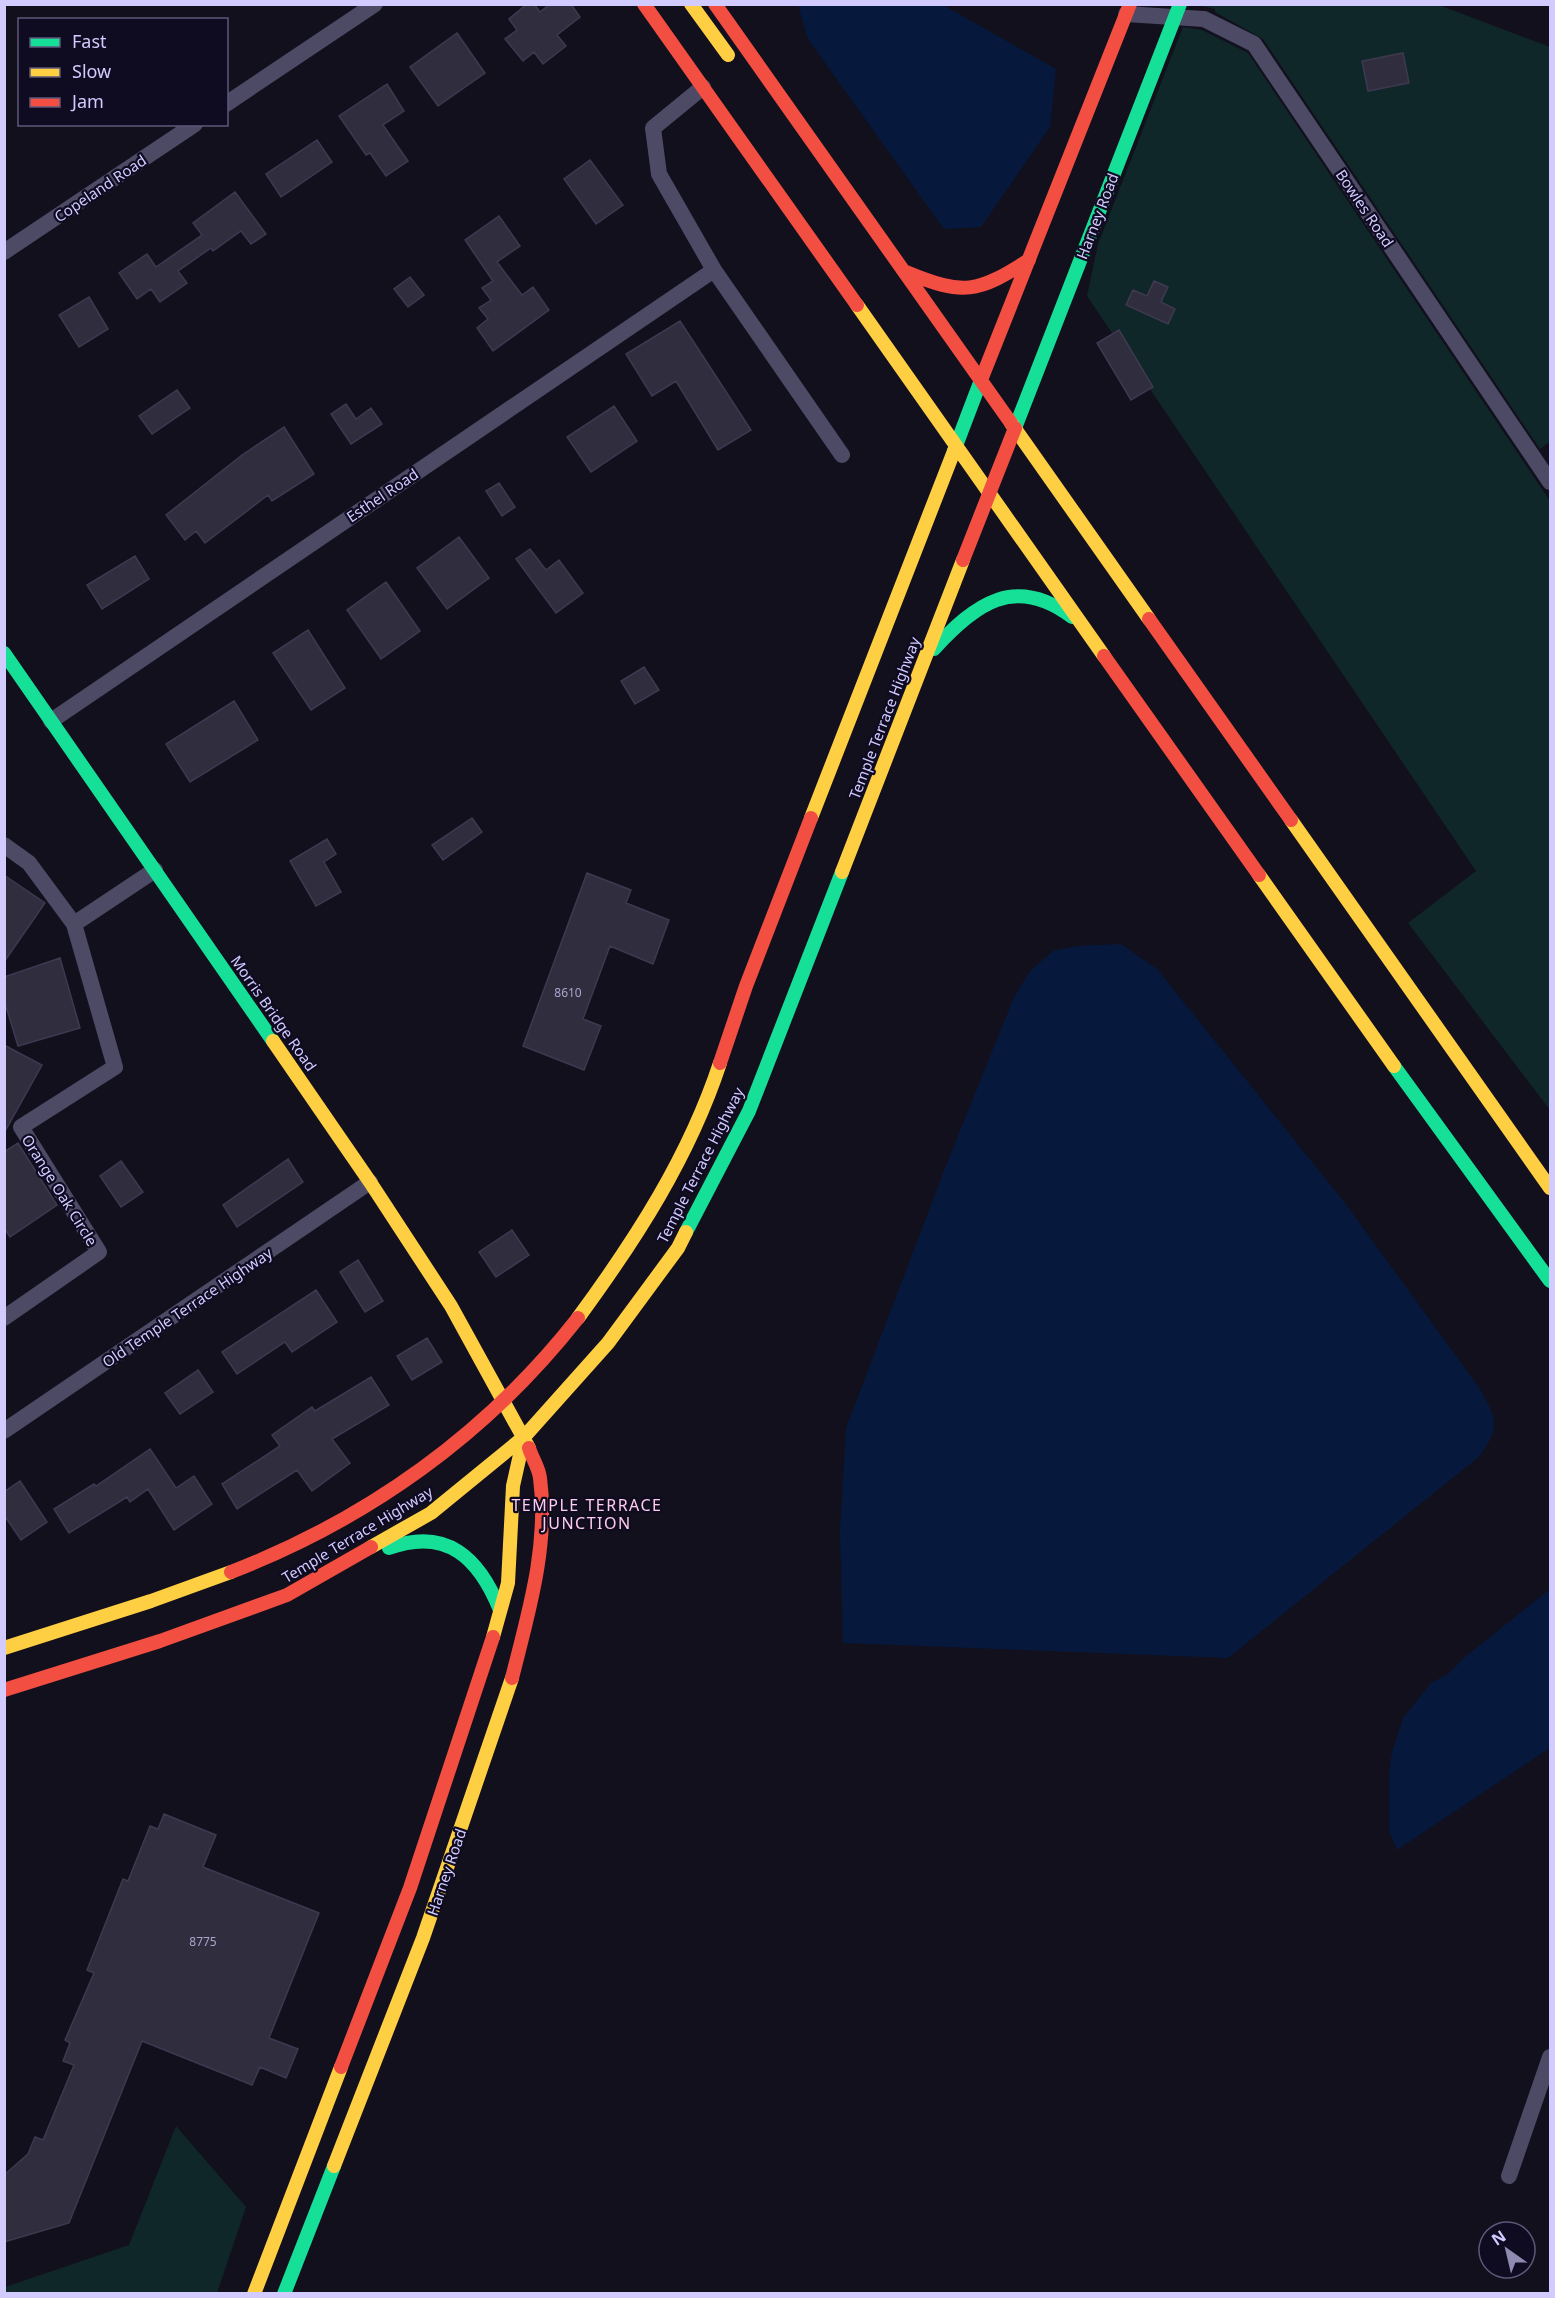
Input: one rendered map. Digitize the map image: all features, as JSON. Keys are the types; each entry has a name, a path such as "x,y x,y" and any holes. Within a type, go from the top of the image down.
{"main road":[{"path":"644,4 1398,1072 1551,1281"},
{"path":"690,4 740,68"},
{"path":"715,4 1551,1188"},
{"path":"981,380 1128,9"},
{"name":"Harney Road","path":"1015,428 1178,10"},
{"path":"755,84 830,166"},
{"path":"906,272 939,286 967,290 991,285 1029,260"},
{"name":"Temple Terrace Highway","path":"4,1648 207,1582 294,1547 410,1478 462,1438 502,1401 561,1340 609,1277 643,1225 692,1137 744,994 981,380"},
{"name":"Temple Terrace Highway","path":"4,1689 160,1641 287,1595 431,1513 524,1437 608,1343 678,1248 749,1111 988,491 1015,428"},
{"path":"923,661 963,618 981,605 997,599 1020,596 1045,600 1080,622"},
{"name":"Morris Bridge Road","path":"4,653 370,1182 451,1306 502,1401"},
{"name":"Harney Road","path":"284,2294 423,1938 511,1681 533,1596 542,1524 540,1476 524,1437 502,1401"},
{"name":"Harney Road","path":"255,2294 410,1888 500,1610 508,1583 513,1486 524,1437"},
{"path":"287,1595 404,1541 423,1539 449,1545 468,1557 486,1578 500,1610"}],"street":[{"path":"228,103 375,4"},
{"name":"Bowles Road","path":"1128,9 1178,10 1204,19 1254,44 1551,482"},
{"path":"703,87 653,128 659,174 714,270 842,455"},
{"name":"Copeland Road","path":"4,252 192,126"},
{"name":"Esthel Road","path":"51,721 714,270"},
{"name":"Orange Oak Circle","path":"4,845 29,863 74,924 115,1067 21,1127 99,1252 4,1318"},
{"path":"74,924 155,870"},
{"name":"Old Temple Terrace Highway","path":"4,1431 370,1182"},
{"path":"1509,2176 1551,2057"}],"green space":[{"path":"1199,5 1439,5 1550,47 1550,442 1540,449 1263,39 1215,12 1215,9"},
{"path":"1183,27 1202,30 1248,53 1550,501 1550,1110 1408,923 1476,871 1087,296 1098,244"},
{"path":"176,2126 246,2207 217,2293 5,2293 5,2287 129,2245"}],"water":[{"path":"798,5 943,5 1056,69 1050,127 981,227 944,229 808,39"},
{"path":"1121,944 1157,969 1345,1203 1480,1389 1493,1416 1494,1430 1480,1456 1228,1658 843,1643 840,1531 846,1428 947,1163 1014,997 1030,971 1053,951 1076,946"},
{"path":"1550,1589 1550,1748 1397,1850 1389,1831 1389,1773 1392,1752 1403,1718 1431,1683 1448,1674 1465,1657"}],"building":[{"path":"527,4 534,4 540,12 550,4 571,4 580,17 557,35 566,46 543,64 534,52 523,61 505,39 517,30 509,19"},
{"path":"457,33 485,73 438,106 410,67"},
{"path":"1403,53 1409,83 1368,91 1362,61"},
{"path":"387,84 404,111 383,125 408,161 386,176 370,153 366,155 339,116"},
{"path":"317,140 332,162 281,197 266,174"},
{"path":"590,160 623,205 596,224 564,179"},
{"path":"235,192 266,234 251,244 241,231 213,251 211,248 178,271 187,283 160,302 151,289 137,299 119,273 147,254 156,267 202,235 193,223"},
{"path":"499,216 520,246 497,262 522,295 533,287 549,310 493,351 477,328 488,319 479,308 491,300 482,288 493,281 465,240"},
{"path":"410,277 424,295 408,307 394,289"},
{"path":"1154,281 1168,287 1161,302 1175,309 1168,324 1126,305 1133,290 1147,296"},
{"path":"89,297 108,329 79,347 59,315"},
{"path":"680,321 751,430 718,450 676,381 652,396 626,354"},
{"path":"1119,330 1153,387 1131,400 1097,343"},
{"path":"177,390 190,408 152,434 139,416"},
{"path":"346,404 356,419 371,408 382,424 351,444 331,414"},
{"path":"614,406 637,441 591,472 567,437"},
{"path":"284,427 314,474 272,501 268,495 205,543 196,531 185,540 166,515 242,455"},
{"path":"499,483 515,507 502,516 486,491"},
{"path":"459,537 489,578 447,609 417,568"},
{"path":"530,549 546,570 559,560 583,593 556,613 516,559"},
{"path":"135,556 149,579 102,609 87,585"},
{"path":"386,582 420,631 381,659 347,610"},
{"path":"308,630 345,688 311,710 273,653"},
{"path":"644,667 659,690 635,704 621,681"},
{"path":"234,701 258,740 190,782 166,744"},
{"path":"472,818 482,832 443,860 432,845"},
{"path":"327,839 336,854 324,862 341,892 316,906 290,861"},
{"path":"587,873 631,890 626,903 669,920 653,964 610,946 583,1019 601,1026 584,1070 523,1046"},
{"path":"4,875 45,903 4,962"},
{"path":"60,958 80,1028 18,1046 4,1000 4,977"},
{"path":"4,1045 42,1065 4,1133"},
{"path":"18,1143 57,1205 10,1237 4,1228 4,1152"},
{"path":"288,1159 303,1182 237,1227 223,1205"},
{"path":"121,1161 143,1192 121,1207 100,1176"},
{"path":"512,1230 529,1255 496,1277 479,1252"},
{"path":"358,1260 383,1301 365,1312 340,1272"},
{"path":"316,1290 337,1322 292,1352 285,1342 237,1374 222,1352"},
{"path":"427,1338 442,1362 412,1380 397,1356"},
{"path":"198,1370 213,1392 180,1414 165,1393"},
{"path":"371,1377 389,1405 332,1439 350,1463 312,1491 297,1470 237,1509 222,1484 280,1446 272,1435 312,1407 315,1411"},
{"path":"150,1449 176,1488 194,1476 212,1504 174,1530 148,1489 130,1502 127,1497 69,1533 54,1509 94,1484 96,1486"},
{"path":"20,1481 47,1522 21,1540 4,1515 4,1492"},
{"path":"164,1814 216,1835 203,1867 319,1913 269,2038 298,2049 286,2078 260,2067 252,2085 142,2041 69,2223 4,2242 4,2175 28,2154 35,2137 43,2140 74,2065 63,2061 70,2043 65,2040 94,1973 87,1970 123,1879 128,1881 150,1826 158,1829"}],"traffic: fast":[{"path":"1015,428 1180,4"},
{"path":"954,451 981,380"},
{"path":"934,649 965,619 981,608 997,600 1014,596 1032,598 1051,604 1072,617"},
{"path":"4,653 273,1041"},
{"path":"686,1232 749,1111 842,872"},
{"path":"1394,1066 1550,1281"},
{"path":"389,1548 428,1542 444,1545 458,1552 482,1575 500,1610"},
{"path":"284,2294 334,2166"}],"traffic: slow":[{"path":"691,4 728,55"},
{"path":"857,305 1104,656"},
{"path":"1011,423 1149,619"},
{"path":"811,818 954,451"},
{"path":"842,872 963,560"},
{"path":"1291,820 1550,1188"},
{"path":"1259,875 1394,1066"},
{"path":"273,1041 370,1182 451,1306 529,1448"},
{"path":"578,1318 640,1227 677,1164 720,1063"},
{"path":"371,1547 431,1513 524,1437 608,1343 678,1248 686,1232"},
{"path":"493,1637 508,1583 513,1486 524,1437"},
{"path":"4,1648 151,1601 231,1572"},
{"path":"334,2166 423,1938 512,1678"},
{"path":"254,2294 341,2067"}],"traffic: jam":[{"path":"644,4 857,305"},
{"path":"715,4 1011,423"},
{"path":"981,380 1130,4"},
{"path":"906,272 942,285 970,287 983,285 1029,260"},
{"path":"963,560 1015,428"},
{"path":"1149,619 1291,820"},
{"path":"1104,656 1259,875"},
{"path":"720,1063 746,986 811,818"},
{"path":"231,1572 282,1551 330,1526 377,1499 422,1469 505,1399 543,1360 578,1318"},
{"path":"512,1678 535,1580 542,1529 540,1478 529,1448"},
{"path":"4,1690 160,1641 287,1595 371,1547"},
{"path":"341,2067 410,1888 493,1637"}],"district":[{"name":"TEMPLE TERRACE JUNCTION","path":"587,1514"}]}
